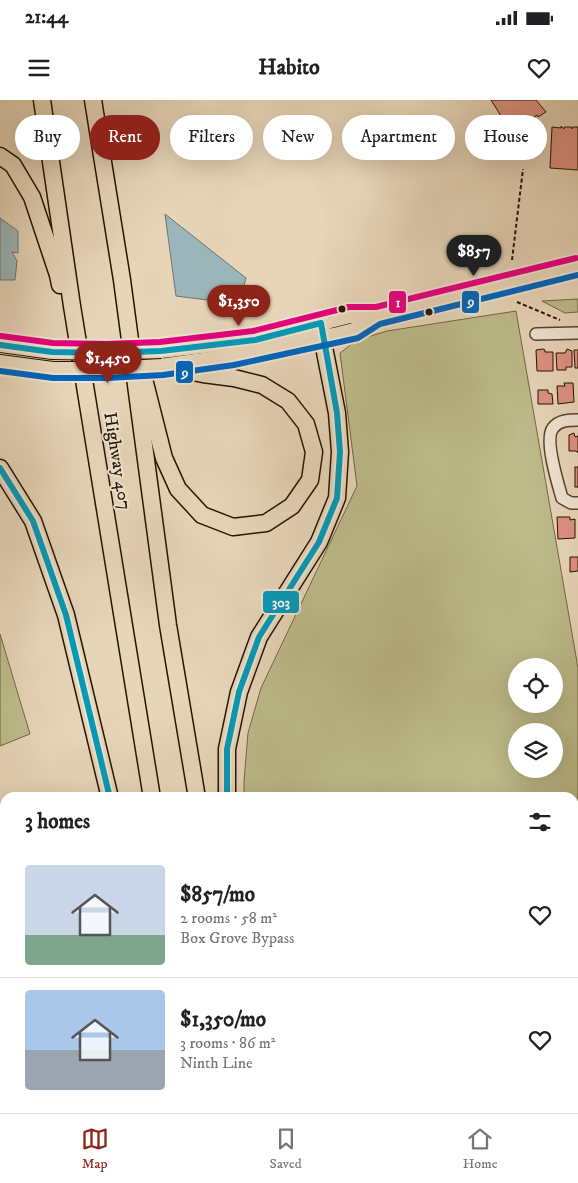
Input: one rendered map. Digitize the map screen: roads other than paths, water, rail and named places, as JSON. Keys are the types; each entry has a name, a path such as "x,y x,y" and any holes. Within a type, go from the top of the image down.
{"highway":[{"name":"Highway 407","path":"42,100 85,387 151,792"},
{"name":"Highway 407","path":"93,100 122,280 168,625 196,792"},
{"path":"0,156 13,165 32,197 58,275 65,317 85,387"},
{"path":"122,280 129,322 164,458 178,489 202,515 233,527 266,523 292,506 310,480 314,452 306,424 288,401 262,385 234,378 203,374 161,358"},
{"path":"227,792 227,749 240,692 253,655 260,637 319,542 337,498 340,452 337,413 322,330"},
{"path":"0,468 33,521 66,615 109,792"}],"main road":[{"path":"0,362 53,369 107,370 255,340 322,330 354,330 377,316 578,266"},
{"path":"0,345 52,352 107,353 161,358"}],"street":[{"path":"536,334 578,333"},
{"path":"578,420 563,420 554,426 550,432 552,460 562,498 570,503 578,504"}],"water":[{"path":"165,214 246,278 242,292 207,300 176,296"},
{"path":"0,218 18,231 18,253 12,252 17,261 15,280 0,280"}]}
